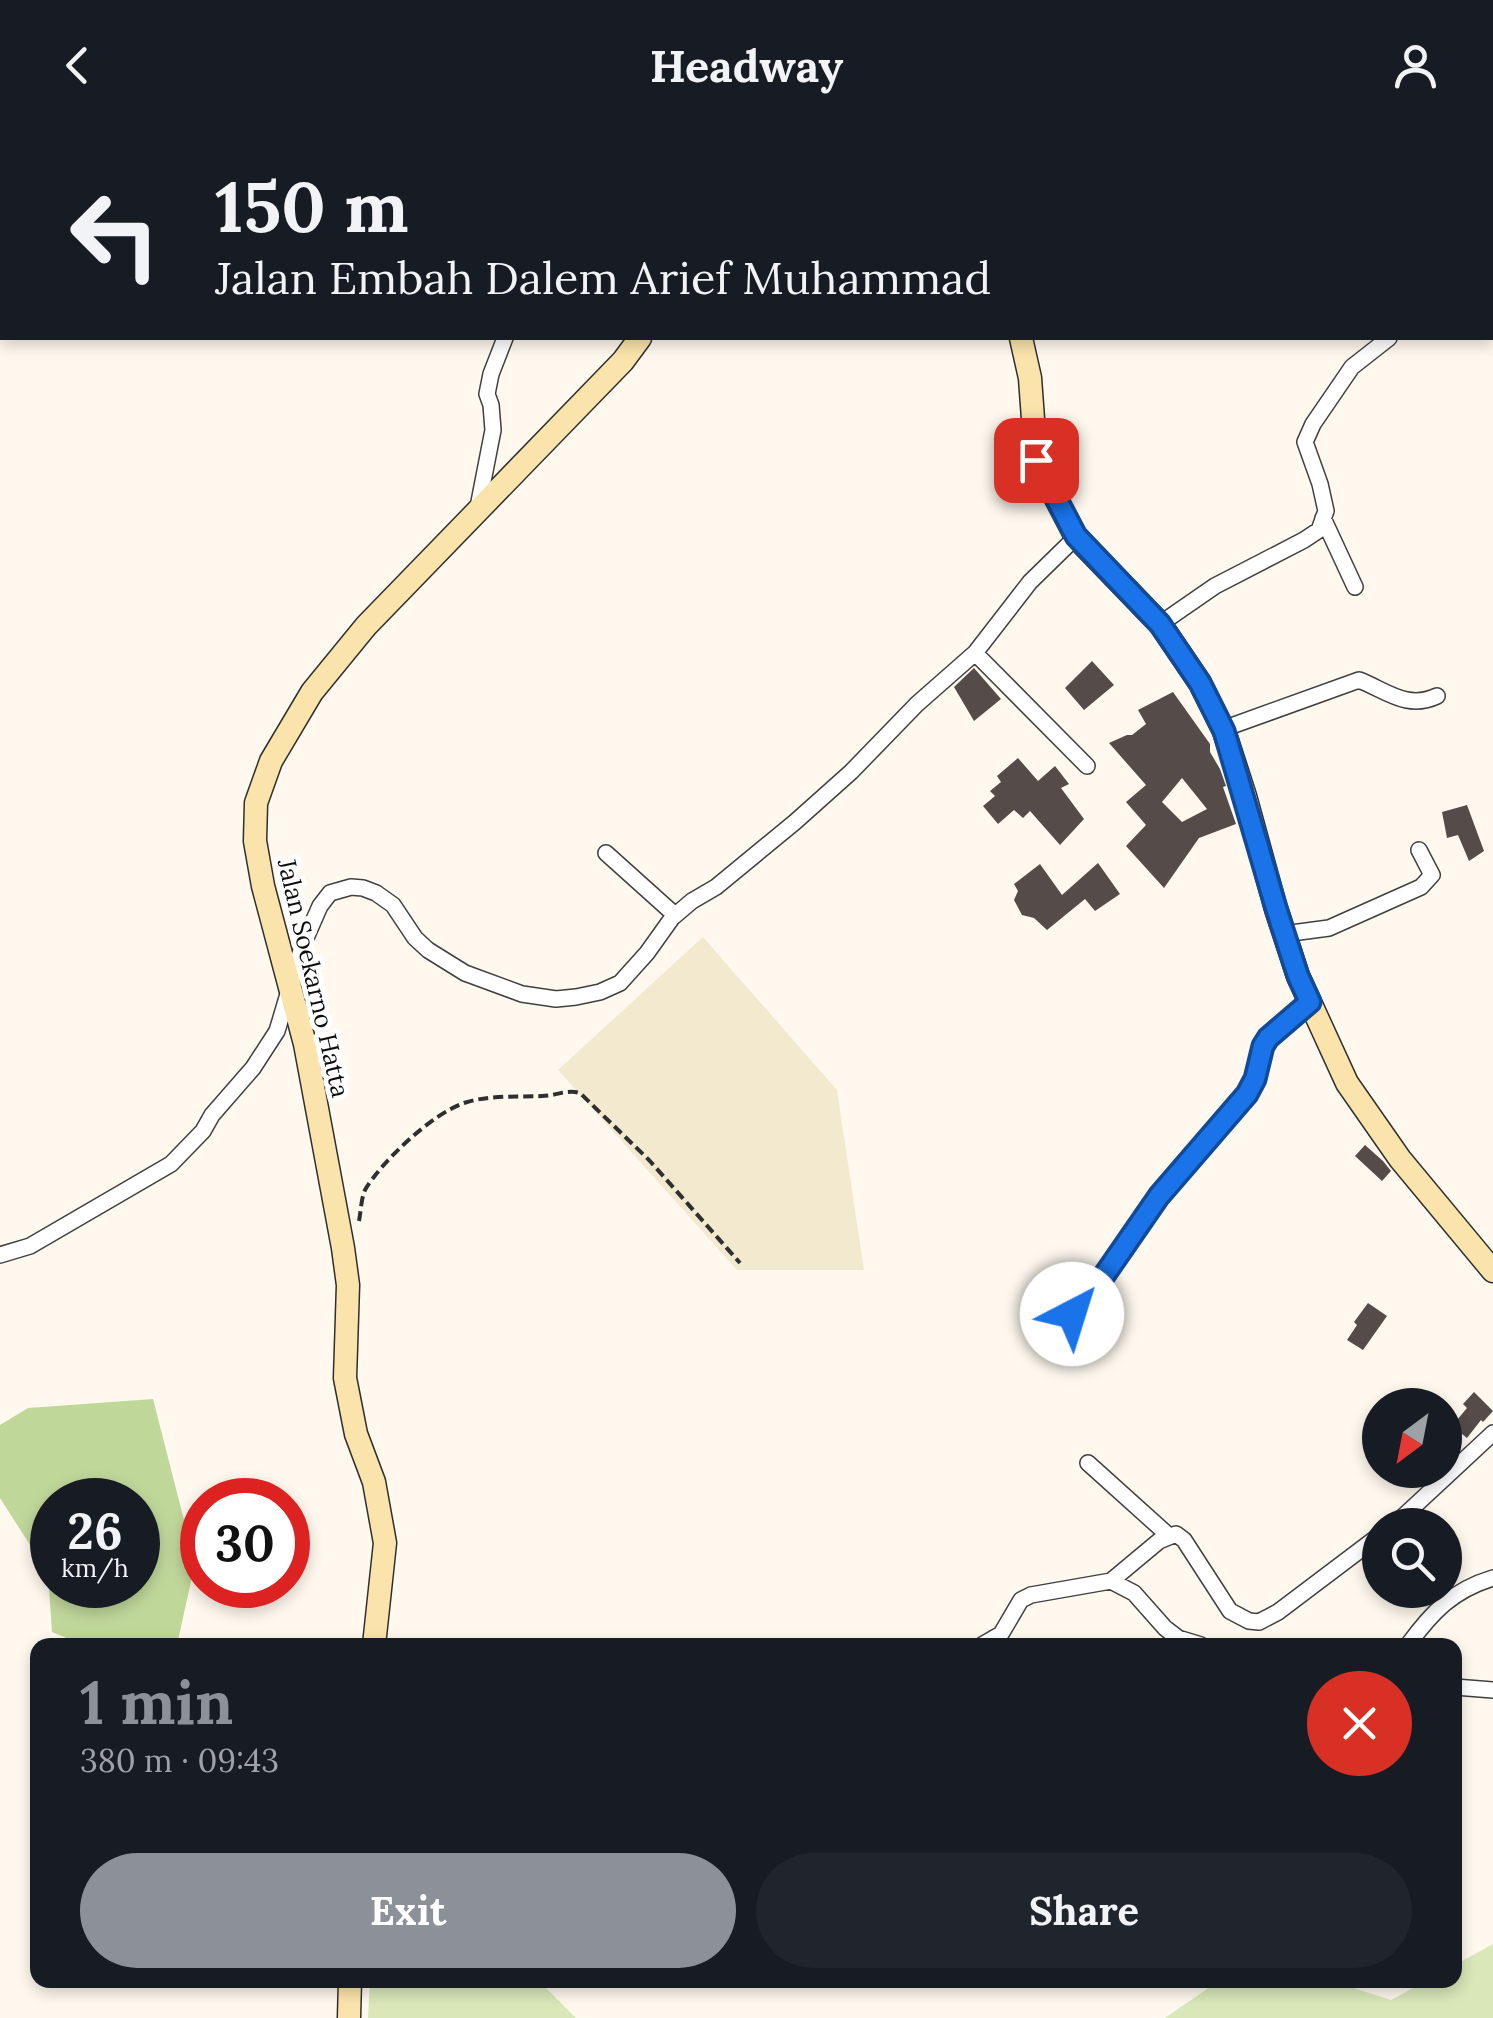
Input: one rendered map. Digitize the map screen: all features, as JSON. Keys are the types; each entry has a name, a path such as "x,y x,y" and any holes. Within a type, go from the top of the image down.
{"street":[{"path":"478,512 492,430 487,394 504,340"},
{"name":"Jalan Soekarno Hatta","path":"375,1638 385,1543 374,1482 356,1434 345,1378 348,1285 343,1248 305,1044 263,886 255,841 256,803 271,761 312,692 366,626 638,340"},
{"path":"1021,340 1030,378 1036,460 1076,536 1160,624 1200,683 1223,728 1284,934 1347,1083 1400,1160 1493,1271"},
{"path":"1160,624 1216,586 1318,530 1326,511 1306,442 1352,367 1386,340"},
{"path":"1323,518 1355,587"},
{"path":"0,1255 30,1246 172,1164 203,1131 253,1068 276,1031 296,964 320,906 330,893 363,888 394,905 414,938 444,962 522,994 556,999 600,992 620,983 675,915 716,888 795,822 975,653 1030,582 1076,536"},
{"path":"975,653 1087,766"},
{"path":"1223,728 1359,680 1414,703 1437,696"},
{"path":"1284,934 1329,928 1422,887 1432,874 1419,850"},
{"path":"606,852 675,915"},
{"path":"1072,1314 1159,1196 1247,1094 1268,1038 1310,1002"},
{"path":"1412,1508 1493,1433"},
{"path":"1088,1463 1168,1536"},
{"path":"993,1638 1021,1600 1112,1581 1168,1536 1176,1534 1184,1540 1230,1611 1259,1622 1362,1549"},
{"path":"1413,1638 1434,1610 1460,1592 1493,1578"},
{"path":"1112,1581 1134,1593 1178,1638"},
{"path":"1462,1688 1493,1690"},
{"path":"350,1988 350,2018"}],"path":[{"path":"343,1248 360,1219 363,1193 392,1154 429,1124 463,1103 572,1091 580,1094 648,1160 740,1262"}],"shaded area":[{"path":"703,937 837,1090 864,1270 737,1270 558,1070"}],"green space":[{"path":"153,1399 180,1504 180,1608 185,1608 179,1638 66,1638 52,1632 50,1608 160,1608 160,1478 30,1478 30,1545 0,1498 0,1425 28,1408"},
{"path":"1493,1944 1493,2018 1165,2018 1208,1988 1354,1988 1391,2000 1413,1988 1462,1988 1462,1961"},
{"path":"370,1988 546,1988 576,2018 368,2018"}],"building":[{"path":"1092,661 1114,685 1084,710 1065,688"},
{"path":"974,668 1001,699 974,721 954,687"},
{"path":"1173,692 1210,744 1236,824 1199,838 1164,888 1126,846 1146,825 1126,802 1146,785 1109,743 1132,735 1146,724 1138,710","holes":["1182,778 1207,809 1182,822 1162,802"]},
{"path":"1018,758 1038,781 1055,766 1069,784 1061,788 1084,819 1060,845 1030,811 1023,818 1014,810 998,824 983,806 995,796 990,791 1001,782 997,776"},
{"path":"1467,805 1484,851 1469,861 1458,835 1447,838 1442,812"},
{"path":"1098,863 1120,894 1095,911 1085,899 1047,930 1034,918 1022,915 1014,900 1018,891 1014,884 1040,864 1062,895"},
{"path":"1365,1145 1391,1171 1382,1181 1355,1156"},
{"path":"1368,1303 1387,1316 1363,1350 1347,1340"},
{"path":"1474,1392 1493,1411 1467,1438 1462,1434 1462,1414 1467,1408 1463,1404"}],"route":[{"path":"1036,460 1076,536 1160,624 1200,683 1224,731 1276,908 1310,1002 1268,1038 1247,1094 1159,1196 1072,1314"}]}
